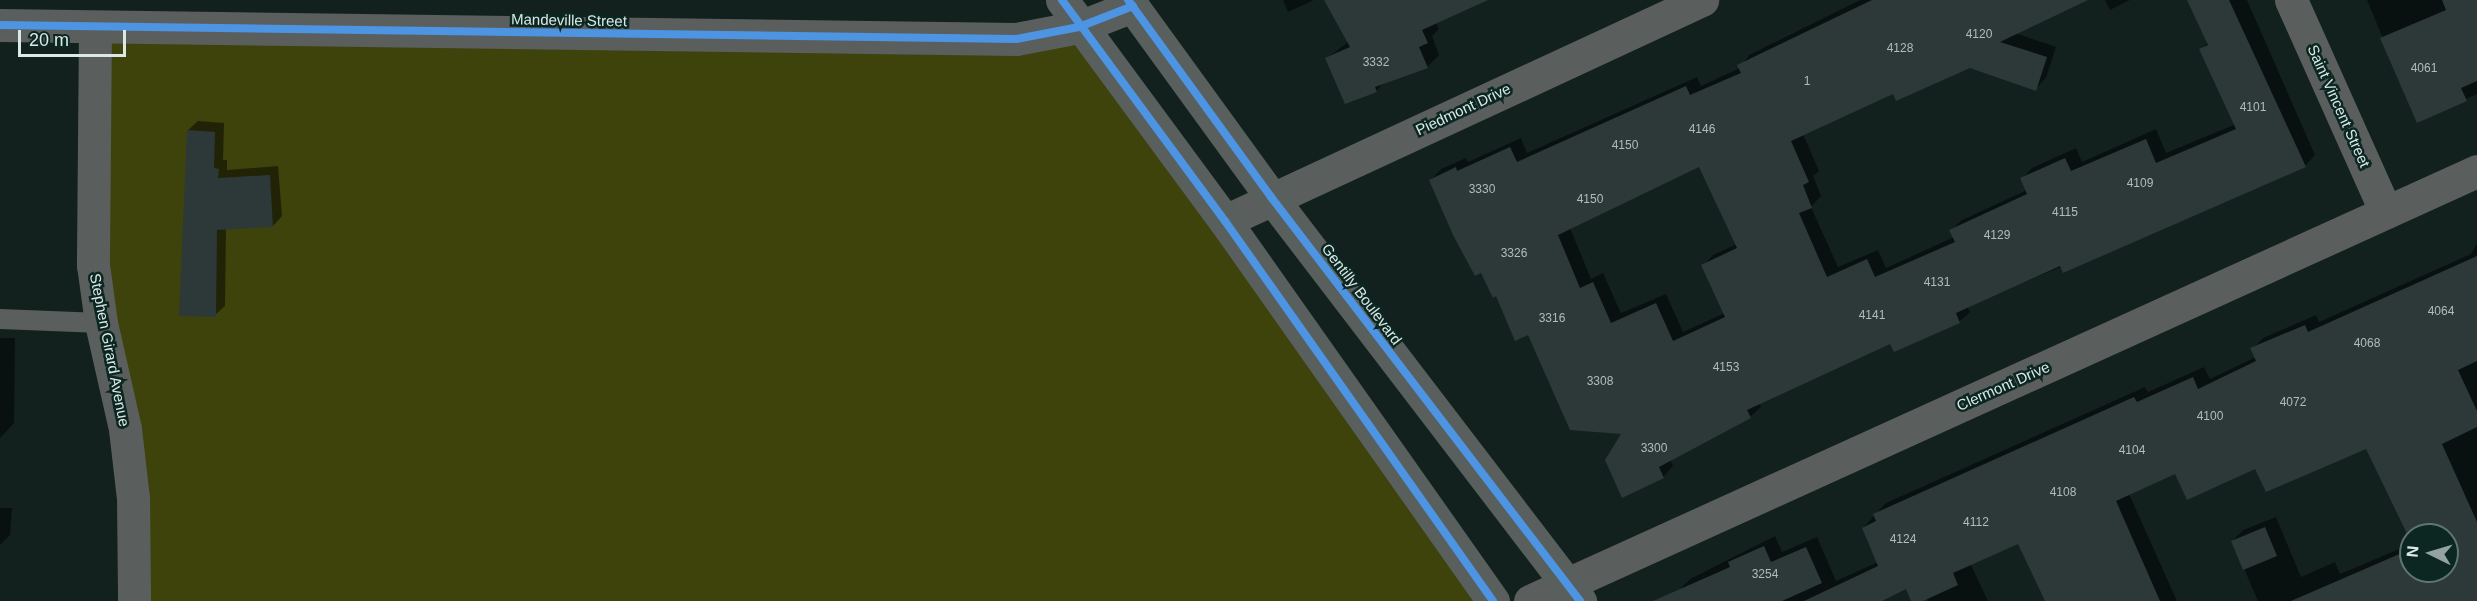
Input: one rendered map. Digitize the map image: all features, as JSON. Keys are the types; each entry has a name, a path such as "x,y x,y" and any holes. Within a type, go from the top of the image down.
{"main road":[{"path":"1062,0 1079,27 1225,220 1493,601"},
{"name":"Gentilly Boulevard","path":"1130,3 1271,197 1573,592"}],"street":[{"name":"Piedmont Drive","path":"1225,220 1702,0"},
{"name":"Saint Vincent Street","path":"2291,0 2386,212"},
{"name":"Mandeville Street","path":"0,25 1016,39 1079,27 1130,3"},
{"name":"Stephen Girard Avenue","path":"95,27 91,187 93,265 101,323 125,429 133,498 134,601"},
{"name":"Clermont Drive","path":"1530,601 1573,592 2477,171"}],"lane":[{"path":"0,319 101,323"}],"green space":[{"path":"95,27 1079,27 1493,601 134,601 111,373"}],"building":[{"path":"1324,0 1488,0 1422,30 1428,43 1419,47 1428,68 1375,87 1377,92 1345,104 1325,58 1350,47"},
{"path":"1872,0 2088,0 2000,42 2047,57 2036,91 1970,68 1896,101 1893,94 1791,141 1809,182 1803,185 1812,208 1799,213 1827,277 1867,259 1875,277 1955,242 1949,230 2027,194 2020,178 2065,158 2071,171 2146,139 2156,163 2236,129 2199,49 2208,45 2187,0 2229,0 2306,167 2063,273 2060,266 1956,313 1960,323 1894,352 1890,344 1747,410 1751,418 1659,467 1664,478 1622,498 1605,460 1621,434 1570,430 1528,335 1515,341 1496,296 1493,298 1481,273 1475,276 1453,235 1429,180 1456,167 1457,171 1510,147 1517,162 1686,86 1690,95 1741,73 1737,65","holes":["1699,167 1737,248 1701,265 1725,317 1673,341 1656,303 1611,323 1593,282 1580,288 1558,235"]},
{"path":"2442,0 2477,0 2477,81 2461,88 2467,101 2417,123 2380,38 2446,10"},
{"path":"187,130 215,132 214,168 219,169 218,178 270,175 273,227 217,230 216,317 179,316"},
{"path":"2477,256 2477,361 2458,370 2477,411 2477,427 2442,444 2477,522 2477,601 2291,601 2399,554 2399,583 2459,583 2459,523 2402,523 2366,449 2266,492 2255,469 2187,500 2175,474 2116,501 2160,601 2045,601 2018,544 1953,573 1958,585 1923,601 1911,601 1906,589 1882,601 1804,601 1878,566 1862,528 1876,521 1873,514 2134,397 2137,402 2193,377 2198,389 2256,361 2250,348 2305,325 2308,332"},
{"path":"2265,527 2277,556 2243,570 2231,541"},
{"path":"1764,546 1771,562 1806,547 1822,583 1782,601 1653,601 1730,567 1728,562"}],"cycle path":[{"path":"1062,0 1225,221 1493,601"},
{"path":"1128,0 1271,197 1580,601"},
{"path":"0,25 1016,39 1079,27 1133,6"}]}
